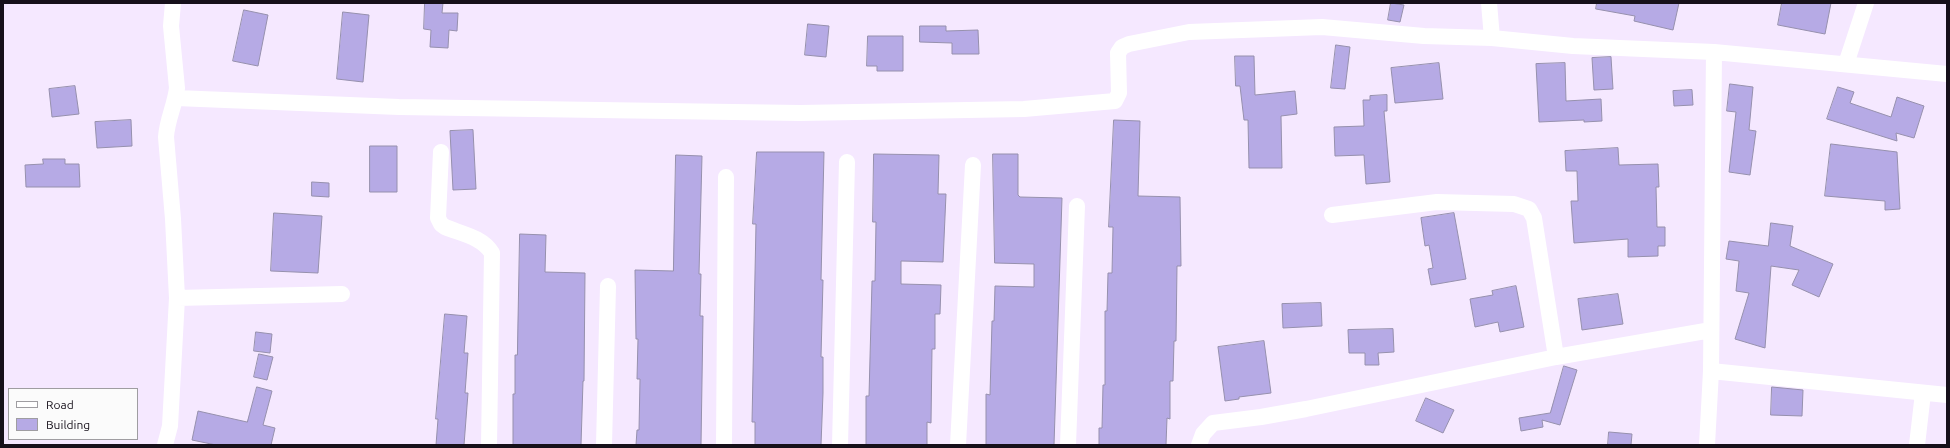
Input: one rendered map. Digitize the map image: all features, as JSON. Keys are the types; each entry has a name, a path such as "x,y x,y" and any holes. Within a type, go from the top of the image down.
{"street":[{"path":"165,445 170,426 177,298 173,219 166,137 167,126 176,98 176,66 171,26 173,3"},
{"path":"1489,3 1492,38"},
{"path":"1846,64 1866,3"},
{"path":"176,98 399,107 792,113 1024,109 1115,101 1119,93 1118,53 1122,48 1160,37 1182,33 1322,27 1424,36 1492,38 1573,46 1714,52 1947,74"},
{"path":"1707,445 1712,330 1714,52"},
{"path":"441,152 438,218 440,224 445,228 480,241 487,245 492,253 489,445"},
{"path":"840,445 847,162"},
{"path":"958,445 973,165"},
{"path":"724,445 726,177"},
{"path":"1332,215 1437,202 1514,204 1529,209 1534,218 1556,357"},
{"path":"1068,445 1076,206"},
{"path":"604,445 608,286"},
{"path":"177,298 342,294"},
{"path":"1199,445 1202,434 1213,423 1261,417 1306,409 1556,357 1712,330"},
{"path":"1711,371 1947,395"},
{"path":"1917,445 1923,393"}],"building":[{"path":"425,3 443,3 442,13 458,13 457,31 449,30 448,48 430,47 431,30 424,29"},
{"path":"1391,3 1404,5 1400,22 1388,20"},
{"path":"1597,3 1679,3 1673,30 1634,21 1635,16 1596,9"},
{"path":"1782,3 1831,3 1825,34 1778,25"},
{"path":"244,10 268,15 258,66 233,61"},
{"path":"343,12 369,15 363,82 337,79"},
{"path":"808,24 829,26 826,57 805,55"},
{"path":"920,26 946,26 946,31 978,30 979,54 952,54 952,43 920,42"},
{"path":"868,36 903,36 903,71 877,71 877,66 867,66"},
{"path":"1336,45 1350,47 1345,89 1331,88"},
{"path":"1235,56 1254,56 1255,95 1295,91 1297,114 1281,116 1282,168 1249,168 1248,120 1244,120 1240,86 1236,86"},
{"path":"1611,57 1613,89 1594,90 1592,58"},
{"path":"1439,63 1443,99 1395,103 1391,68"},
{"path":"1565,63 1566,101 1601,99 1602,121 1584,122 1584,120 1539,122 1536,64"},
{"path":"1730,84 1753,87 1749,130 1756,131 1750,175 1729,172 1736,112 1727,111"},
{"path":"75,86 79,114 52,117 49,89"},
{"path":"1838,87 1854,92 1850,103 1891,117 1897,97 1924,106 1914,138 1896,133 1897,141 1827,119"},
{"path":"1692,90 1693,105 1674,106 1673,91"},
{"path":"1387,95 1387,111 1384,111 1390,182 1366,184 1364,155 1335,156 1334,127 1364,126 1363,100 1370,100 1370,96"},
{"path":"131,120 132,146 97,148 95,122"},
{"path":"1114,120 1140,121 1138,196 1180,197 1181,266 1177,266 1176,341 1174,341 1173,381 1170,381 1170,419 1167,418 1166,445 1099,445 1099,428 1102,428 1103,385 1105,385 1105,311 1107,311 1108,273 1112,273 1113,227 1109,227"},
{"path":"473,130 476,189 453,190 450,131"},
{"path":"1831,144 1897,152 1900,209 1885,210 1885,201 1825,196"},
{"path":"370,146 397,146 397,192 370,192"},
{"path":"1618,148 1619,165 1658,164 1659,187 1656,187 1657,227 1665,227 1665,246 1658,246 1658,256 1628,257 1628,239 1574,243 1571,201 1578,201 1577,171 1566,171 1565,151"},
{"path":"757,152 824,152 821,280 823,280 821,357 823,357 823,393 821,445 755,445 755,422 752,422 756,224 753,224"},
{"path":"874,154 939,155 938,194 946,194 943,262 901,261 901,284 941,285 940,314 935,314 935,349 932,349 931,423 927,422 927,445 866,445 866,396 869,396 872,281 875,281 876,222 873,222"},
{"path":"993,154 1018,154 1018,195 1020,197 1062,198 1054,445 986,445 986,394 990,395 992,321 994,321 995,286 1034,287 1034,264 995,263"},
{"path":"676,155 702,156 699,274 701,274 700,316 703,316 701,445 636,445 637,430 639,430 640,379 637,379 638,339 636,339 635,270 673,271"},
{"path":"43,159 65,159 65,164 79,164 80,187 26,187 25,165 43,164"},
{"path":"312,182 329,183 329,197 312,196"},
{"path":"274,213 322,216 318,273 271,271"},
{"path":"1454,213 1466,279 1431,285 1428,269 1433,268 1429,245 1425,246 1421,218"},
{"path":"1771,223 1793,226 1790,246 1833,264 1819,297 1792,285 1799,270 1771,266 1765,348 1735,339 1749,293 1736,291 1739,261 1726,259 1729,241 1768,246"},
{"path":"520,234 546,235 545,272 585,273 584,381 581,445 513,445 513,394 515,394 515,355 517,355"},
{"path":"1516,286 1524,327 1500,332 1498,322 1475,327 1470,299 1493,295 1492,291"},
{"path":"1618,294 1623,324 1582,330 1578,299"},
{"path":"1321,303 1322,326 1283,328 1282,304"},
{"path":"445,314 467,316 464,353 468,353 465,393 468,393 464,445 436,445 438,419 436,419"},
{"path":"1393,329 1394,352 1378,353 1379,365 1365,365 1365,353 1349,353 1348,330"},
{"path":"256,332 272,334 270,353 254,351"},
{"path":"1264,341 1271,393 1239,397 1239,399 1225,401 1218,347"},
{"path":"259,354 273,357 267,380 254,377"},
{"path":"1564,366 1577,370 1560,425 1542,420 1543,427 1521,431 1519,418 1550,413"},
{"path":"257,387 272,391 263,425 275,428 271,445 216,445 192,440 198,411 247,422"},
{"path":"1772,387 1803,390 1802,416 1771,415"},
{"path":"1426,398 1454,410 1443,433 1416,421"},
{"path":"1609,432 1632,434 1631,445 1608,445"}]}
